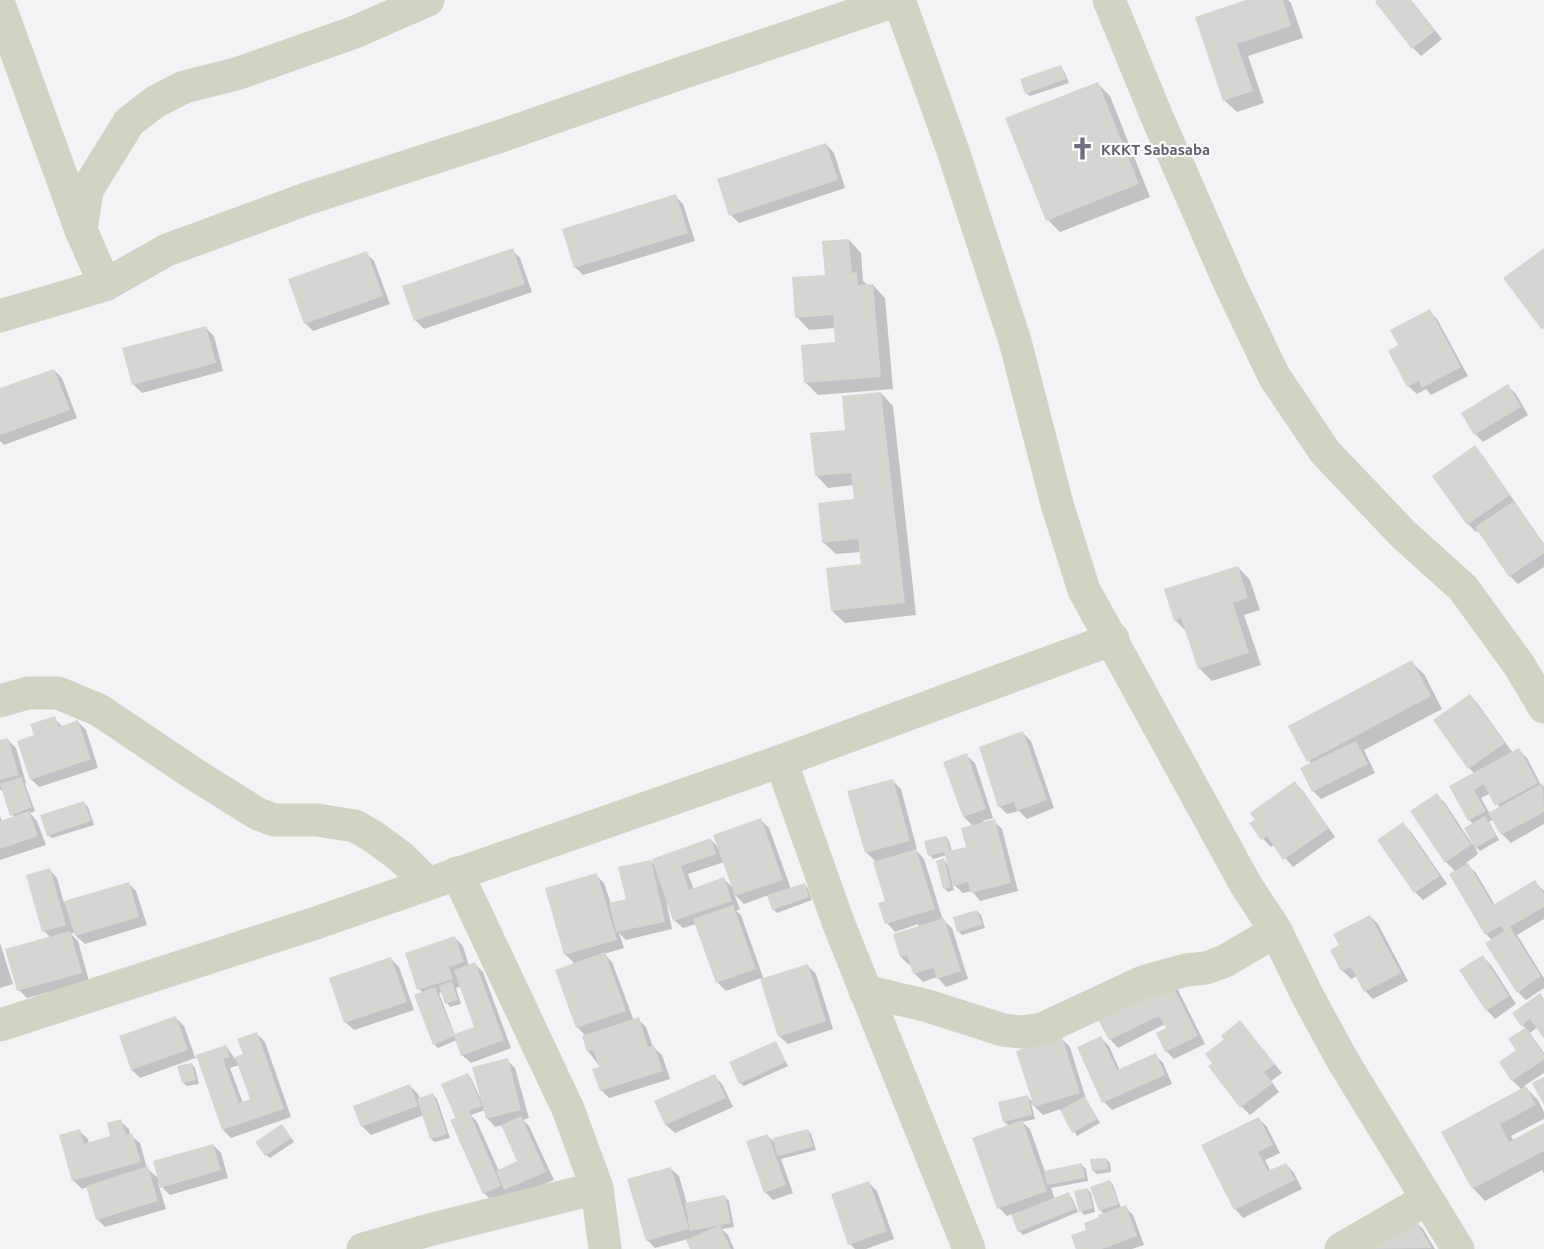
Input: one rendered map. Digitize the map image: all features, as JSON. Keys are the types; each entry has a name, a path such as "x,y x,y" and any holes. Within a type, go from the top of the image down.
{"street":[{"path":"81,230 87,190 129,122 154,102 184,87 236,74 355,32 428,0"},
{"path":"0,316 105,285 167,250 306,199 501,136 863,5 898,0 952,148 1015,341 1057,504 1084,590 1113,639 1246,885 1276,931 1307,995 1344,1061 1458,1249"},
{"path":"1109,0 1175,159 1230,284 1274,376 1325,452 1403,534 1463,588 1519,665 1544,707"},
{"path":"0,7 81,230 105,285"},
{"path":"0,1025 316,923 781,761 1113,639"},
{"path":"0,701 28,693 58,693 99,710 258,814 274,820 317,820 355,826 401,857 427,883"},
{"path":"781,761 837,922 969,1249"},
{"path":"457,873 568,1109 597,1188 605,1249"},
{"path":"865,991 927,1006 1003,1030 1022,1032 1042,1029 1062,1022 1143,982 1186,970 1206,968 1225,961 1276,931"},
{"path":"363,1249 597,1188"},
{"path":"1341,1249 1427,1199"}],"building":[{"path":"1246,0 1283,0 1291,26 1237,44 1253,91 1223,101 1195,17"},
{"path":"1377,0 1411,0 1435,31 1412,49 1375,2"},
{"path":"1061,65 1066,79 1025,94 1020,79"},
{"path":"1098,82 1139,184 1046,221 1005,118"},
{"path":"826,143 838,180 729,216 717,179"},
{"path":"676,194 688,233 574,268 562,229"},
{"path":"849,239 852,273 857,272 858,285 873,284 881,377 804,383 801,345 835,342 833,315 795,318 792,277 825,275 822,241"},
{"path":"513,248 525,284 414,321 402,286"},
{"path":"1544,248 1544,328 1542,330 1503,278"},
{"path":"367,251 383,296 304,324 288,279"},
{"path":"1430,309 1461,367 1422,388 1419,381 1407,387 1388,351 1398,345 1390,330"},
{"path":"206,326 216,363 132,385 122,348"},
{"path":"54,369 70,410 0,435 0,388"},
{"path":"1508,384 1521,407 1474,435 1461,413"},
{"path":"881,392 905,603 831,611 826,568 861,564 858,539 822,543 818,503 854,499 851,473 815,476 810,433 845,430 842,396"},
{"path":"1475,445 1510,495 1467,525 1432,476"},
{"path":"1514,501 1544,545 1544,553 1509,577 1475,527"},
{"path":"1238,566 1248,598 1233,603 1249,653 1198,669 1181,618 1174,621 1164,589"},
{"path":"1412,660 1431,696 1307,762 1288,726"},
{"path":"1470,694 1505,743 1468,769 1433,720"},
{"path":"55,716 59,727 78,720 91,759 30,780 17,741 34,735 30,724"},
{"path":"1023,731 1047,800 1017,811 1014,802 998,807 979,747"},
{"path":"8,738 19,775 0,780 0,740"},
{"path":"1356,741 1368,764 1312,792 1300,768"},
{"path":"1519,748 1538,783 1495,806 1484,784 1474,790 1486,811 1468,821 1449,786"},
{"path":"967,753 986,809 963,817 943,762"},
{"path":"21,777 32,807 10,816 0,784"},
{"path":"893,779 910,841 865,853 847,791"},
{"path":"1295,781 1329,828 1283,860 1267,836 1261,840 1249,823 1255,820 1250,813"},
{"path":"1543,783 1544,812 1501,835 1488,813"},
{"path":"1437,793 1471,845 1445,863 1410,811"},
{"path":"84,801 91,821 47,836 40,815"},
{"path":"29,811 38,836 0,849 0,821"},
{"path":"1485,816 1496,836 1475,848 1464,828"},
{"path":"761,818 783,880 735,896 713,835"},
{"path":"995,819 1011,883 971,893 968,882 953,886 944,852 928,856 924,841 946,836 950,851 966,847 961,828"},
{"path":"1403,822 1440,876 1414,893 1377,840"},
{"path":"711,838 716,854 681,866 689,890 724,877 732,901 673,921 652,859"},
{"path":"916,849 935,909 885,924 878,903 885,901 873,862"},
{"path":"944,858 951,887 943,889 936,861"},
{"path":"651,860 665,922 616,932 609,903 626,899 618,867"},
{"path":"1468,863 1493,905 1535,880 1544,894 1544,907 1510,927 1541,976 1517,993 1485,943 1504,931 1500,926 1485,935 1449,874"},
{"path":"50,868 66,925 42,932 26,875"},
{"path":"597,873 617,940 564,955 545,888"},
{"path":"129,882 139,917 75,936 64,901"},
{"path":"805,883 809,897 772,910 767,895"},
{"path":"733,905 756,969 716,983 693,919"},
{"path":"977,910 982,925 957,932 953,917"},
{"path":"1370,915 1401,973 1364,992 1351,967 1341,971 1330,950 1339,945 1333,934"},
{"path":"944,918 961,971 937,979 933,968 913,974 907,955 900,957 893,934"},
{"path":"70,931 82,973 17,991 5,949"},
{"path":"455,936 464,962 449,967 453,979 417,990 405,953"},
{"path":"605,952 626,1011 576,1028 555,970"},
{"path":"1483,955 1509,996 1486,1011 1459,970"},
{"path":"391,957 407,1002 344,1023 329,978"},
{"path":"475,962 504,1040 461,1056 454,1036 433,1045 414,995 435,987 454,1034 474,1027 454,970"},
{"path":"808,964 826,1021 778,1037 760,979"},
{"path":"1170,980 1198,1036 1165,1052 1156,1033 1166,1028 1159,1016 1109,1040 1096,1016"},
{"path":"452,981 458,1000 445,1004 439,986"},
{"path":"1540,993 1544,999 1544,1039 1530,1019 1521,1026 1512,1013"},
{"path":"176,1016 188,1050 131,1070 119,1036"},
{"path":"639,1017 648,1047 654,1045 663,1071 600,1091 592,1069 599,1067 593,1050 587,1052 582,1036"},
{"path":"1240,1020 1275,1064 1264,1072 1273,1083 1240,1108 1208,1066 1212,1063 1205,1054 1224,1039 1221,1036"},
{"path":"1526,1027 1544,1055 1544,1060 1511,1081 1499,1062 1516,1050 1508,1039"},
{"path":"257,1032 284,1109 222,1130 196,1055 226,1045 230,1057 223,1059 239,1103 250,1099 235,1057 243,1054 237,1039"},
{"path":"1101,1036 1117,1070 1156,1053 1165,1075 1102,1103 1077,1047"},
{"path":"1062,1037 1080,1093 1034,1107 1016,1051"},
{"path":"776,1041 786,1062 739,1084 729,1062"},
{"path":"508,1058 521,1110 486,1119 472,1067"},
{"path":"192,1063 196,1080 182,1083 177,1066"},
{"path":"468,1073 482,1106 469,1111 501,1186 483,1194 450,1120 461,1115 455,1117 441,1084"},
{"path":"715,1074 726,1098 665,1125 654,1101"},
{"path":"1544,1077 1544,1105 1532,1083"},
{"path":"410,1084 418,1106 361,1127 353,1106"},
{"path":"1526,1086 1536,1105 1500,1124 1509,1142 1544,1123 1544,1151 1472,1189 1441,1132"},
{"path":"433,1093 447,1134 430,1139 417,1099"},
{"path":"1028,1095 1032,1115 1003,1122 998,1102"},
{"path":"1085,1096 1097,1119 1072,1133 1060,1110"},
{"path":"521,1116 546,1172 504,1190 496,1171 517,1161 501,1125"},
{"path":"1259,1117 1273,1145 1258,1152 1268,1171 1286,1163 1295,1180 1234,1210 1201,1145"},
{"path":"121,1119 126,1135 132,1133 141,1162 72,1181 59,1135 80,1129 84,1144 110,1136 107,1123"},
{"path":"1022,1120 1047,1191 997,1209 972,1138"},
{"path":"282,1124 291,1138 265,1156 255,1142"},
{"path":"808,1129 813,1147 777,1156 773,1138"},
{"path":"768,1134 786,1185 764,1193 746,1141"},
{"path":"213,1144 221,1170 160,1188 153,1161"},
{"path":"1107,1158 1108,1169 1092,1171 1090,1159"},
{"path":"1082,1163 1085,1178 1047,1185 1044,1171"},
{"path":"148,1166 158,1201 96,1220 86,1186"},
{"path":"671,1167 689,1229 646,1241 627,1179"},
{"path":"1110,1180 1119,1204 1099,1211 1090,1187"},
{"path":"869,1181 887,1231 848,1245 831,1194"},
{"path":"1088,1188 1093,1208 1079,1212 1074,1191"},
{"path":"1069,1192 1075,1209 1018,1232 1011,1215"},
{"path":"725,1195 731,1223 690,1231 685,1203"},
{"path":"1126,1205 1137,1236 1102,1249 1076,1249 1071,1235 1086,1230 1084,1223 1099,1217 1098,1215"},
{"path":"1415,1219 1432,1248 1365,1249"},
{"path":"720,1225 731,1249 690,1249 686,1240"}],"place":[{"name":"KKKT Sabasaba","path":"1083,149"}]}
